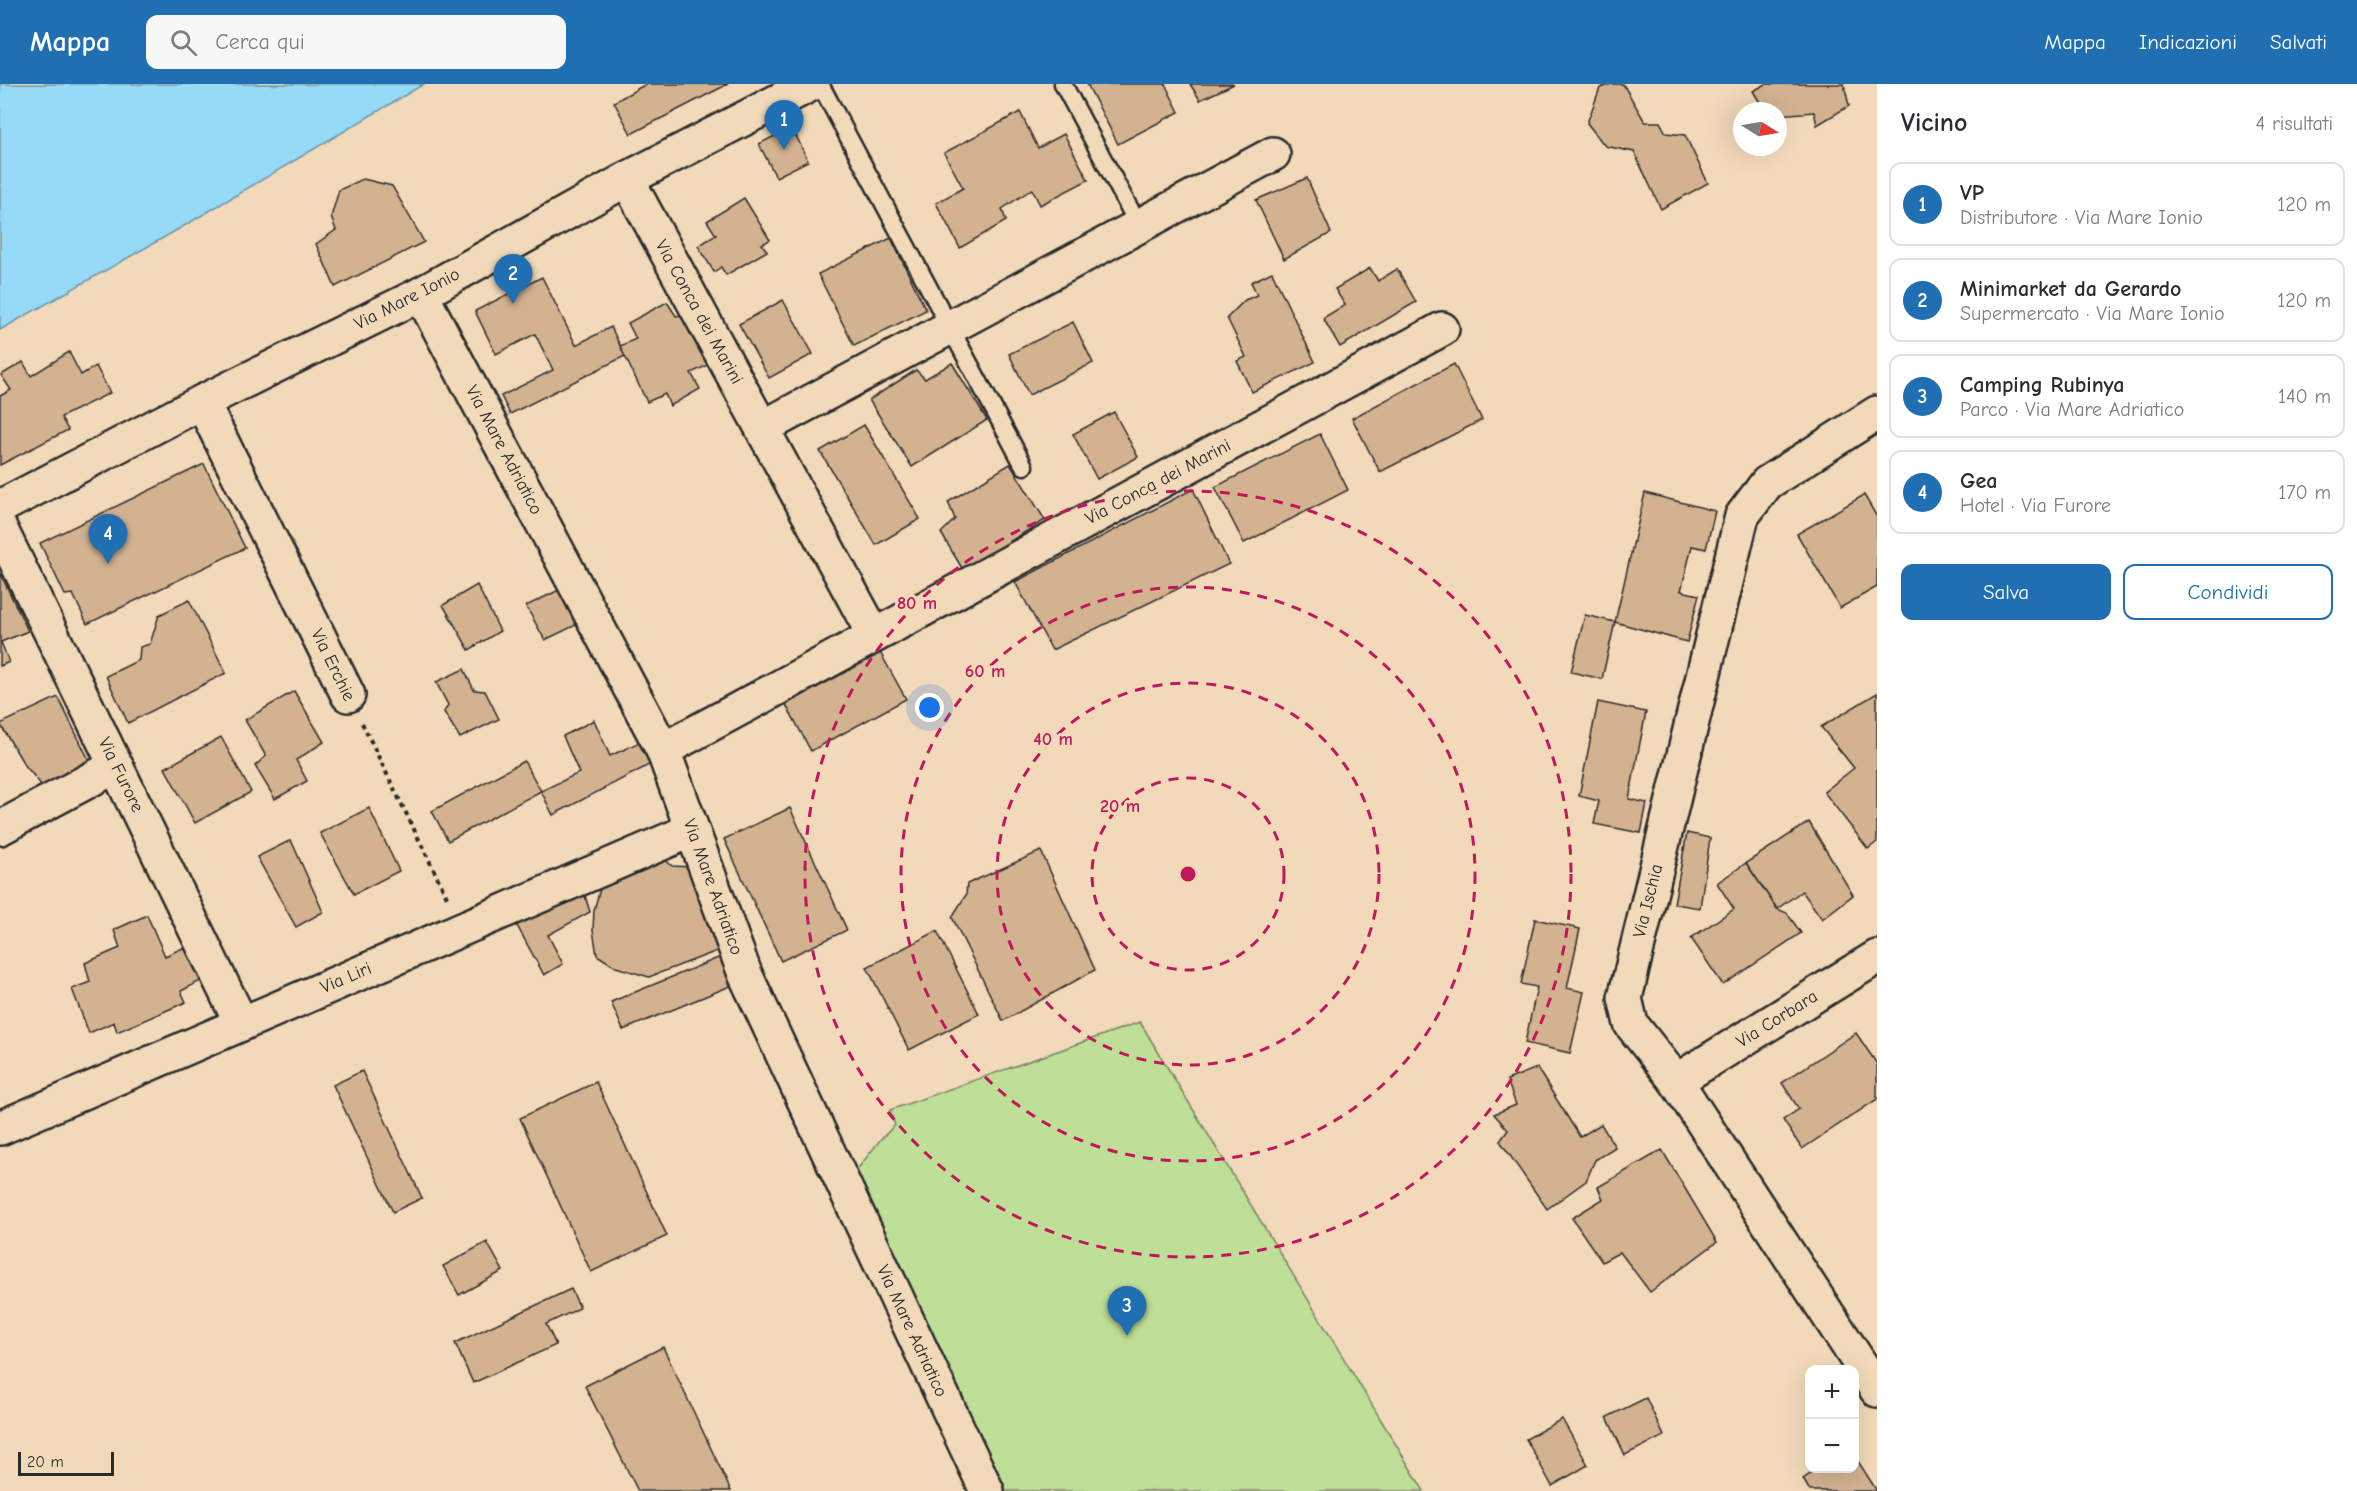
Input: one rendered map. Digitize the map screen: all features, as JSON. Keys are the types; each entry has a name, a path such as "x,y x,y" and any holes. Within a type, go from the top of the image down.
{"street":[{"name":"Via Mare Ionio","path":"0,507 202,402 422,294 627,179 811,84"},
{"path":"762,428 1273,154"},
{"name":"Via Conca dei Marini","path":"627,179 874,635"},
{"name":"Via Mare Adriatico","path":"422,294 663,750 745,974 987,1491"},
{"name":"Via Conca dei Marini","path":"663,750 1442,329"},
{"name":"Via Erchie","path":"202,402 348,695"},
{"name":"Via Ischia","path":"1877,413 1767,483 1742,516 1625,998 1631,1024 1676,1081 1877,1390"},
{"name":"Via Furore","path":"0,528 241,1023"},
{"path":"0,828 116,766"},
{"name":"Via Liri","path":"0,1128 692,830"},
{"name":"Via Corbara","path":"1676,1081 1877,957"}],"lane":[{"path":"820,84 1024,466"},
{"path":"1063,84 1139,226"}],"path":[{"name":"Via Erchie","path":"348,695 463,928"}],"green space":[{"path":"1140,1022 1424,1491 998,1491 849,1180 880,1140 895,1125 890,1110"}],"water":[{"path":"0,84 424,84 177,230 0,330"}],"building":[{"path":"646,84 728,84 631,134 614,102"},
{"path":"1087,84 1165,84 1179,112 1118,144"},
{"path":"1190,84 1234,84 1200,100"},
{"path":"1611,84 1623,84 1645,122 1660,122 1666,133 1685,135 1708,183 1661,209 1634,152 1605,146 1587,123 1600,88"},
{"path":"1766,84 1844,84 1849,106 1817,125 1814,112 1787,114 1787,102 1760,102 1753,91"},
{"path":"1020,112 1038,148 1064,134 1088,180 1040,205 1032,189 1002,209 1006,221 960,248 936,203 963,188 944,153"},
{"path":"792,127 808,161 776,177 759,144"},
{"path":"1307,178 1331,233 1284,259 1256,200"},
{"path":"363,179 392,186 424,242 335,287 316,244 336,230 331,217 339,190"},
{"path":"744,198 770,240 762,244 767,251 726,275 721,267 714,272 698,246 716,235 707,221"},
{"path":"891,238 926,310 854,346 818,274"},
{"path":"1370,268 1378,281 1397,269 1416,302 1340,347 1323,318 1345,305 1335,289"},
{"path":"1272,272 1315,362 1252,392 1237,361 1246,357 1227,318 1245,300 1257,295 1251,282"},
{"path":"542,277 576,345 611,327 625,356 510,414 501,396 553,370 535,334 496,354 475,311"},
{"path":"783,300 813,354 769,378 739,324"},
{"path":"667,302 676,316 685,314 710,364 691,373 700,389 670,406 665,394 647,402 620,346 636,339 628,323"},
{"path":"1073,322 1093,363 1029,395 1009,354"},
{"path":"69,352 81,375 96,366 110,393 61,417 68,430 0,465 0,396 11,390 1,375 23,362 31,376"},
{"path":"952,363 987,420 912,467 869,400 916,370 925,379"},
{"path":"1454,364 1482,420 1380,472 1352,418"},
{"path":"1114,412 1138,457 1097,479 1073,434"},
{"path":"864,425 920,519 876,545 820,451"},
{"path":"1320,434 1348,490 1244,543 1215,487"},
{"path":"204,464 245,548 87,624 73,594 65,595 40,543"},
{"path":"1010,464 1045,520 963,570 941,533 955,519 948,502"},
{"path":"1193,489 1229,564 1052,650 1015,582"},
{"path":"1645,493 1715,511 1706,549 1692,546 1681,591 1699,595 1687,642 1615,622"},
{"path":"1864,495 1877,517 1877,587 1840,608 1797,534"},
{"path":"0,573 28,631 1,642 9,662 0,666"},
{"path":"477,585 500,631 469,650 443,605"},
{"path":"559,590 576,625 545,640 526,606"},
{"path":"189,600 226,673 128,723 106,676 139,660 140,647 150,644 159,615"},
{"path":"1585,615 1615,622 1602,679 1571,672"},
{"path":"876,645 906,699 811,751 782,697"},
{"path":"464,669 474,690 485,691 499,719 460,738 444,712 448,705 436,682"},
{"path":"294,691 324,742 296,760 307,781 275,799 255,766 266,756 245,720"},
{"path":"1877,693 1877,842 1868,849 1824,792 1854,768 1821,727"},
{"path":"58,697 89,760 43,787 24,764 0,724"},
{"path":"1598,702 1646,712 1629,799 1647,803 1641,833 1594,824 1599,801 1579,796"},
{"path":"594,720 610,756 640,742 651,764 553,815 541,791 579,773 563,736"},
{"path":"221,737 251,792 195,823 165,768"},
{"path":"524,761 541,791 448,841 432,811"},
{"path":"369,808 399,871 354,894 320,833"},
{"path":"790,808 847,930 781,961 724,839"},
{"path":"1809,822 1853,895 1822,919 1802,891 1777,909 1746,863"},
{"path":"1687,833 1710,838 1700,908 1674,904"},
{"path":"291,840 323,912 296,927 257,857"},
{"path":"1041,851 1095,970 1003,1021 952,917 966,895 967,884"},
{"path":"658,853 672,866 692,867 725,948 649,977 616,967 597,955 593,930 594,910 602,882"},
{"path":"1746,863 1777,909 1787,913 1801,933 1723,985 1691,938 1734,909 1717,883"},
{"path":"582,886 590,912 548,935 563,964 544,975 515,922"},
{"path":"147,915 165,956 192,944 208,977 181,991 186,1002 117,1032 114,1022 89,1033 72,989 90,982 85,963 120,948 114,930"},
{"path":"1535,919 1580,929 1567,988 1584,992 1570,1053 1525,1043 1537,987 1521,984"},
{"path":"937,931 979,1014 909,1050 867,967"},
{"path":"728,954 740,982 623,1030 611,1002"},
{"path":"1856,1033 1877,1064 1877,1099 1802,1149 1783,1120 1799,1109 1782,1083"},
{"path":"1537,1068 1580,1137 1601,1124 1615,1147 1595,1160 1586,1181 1547,1209 1500,1141 1508,1130 1494,1114 1516,1105 1507,1080"},
{"path":"362,1071 422,1198 393,1212 333,1085"},
{"path":"596,1082 667,1236 591,1272 520,1118"},
{"path":"1662,1150 1717,1242 1650,1292 1620,1252 1602,1262 1572,1218 1603,1199 1598,1187"},
{"path":"487,1242 503,1271 459,1295 443,1266"},
{"path":"571,1289 580,1308 546,1324 556,1345 473,1383 455,1343"},
{"path":"663,1347 731,1491 638,1491 585,1386"},
{"path":"1646,1398 1664,1436 1625,1455 1607,1417"},
{"path":"1562,1419 1588,1465 1552,1486 1526,1439"},
{"path":"1859,1463 1877,1491 1810,1491 1803,1479 1812,1473 1859,1473"}],"place":[{"name":"VP","path":"784,150"},
{"name":"Minimarket da Gerardo","path":"513,304"},
{"name":"Gea","path":"108,564"},
{"name":"Camping Rubinya","path":"1127,1336"}]}
